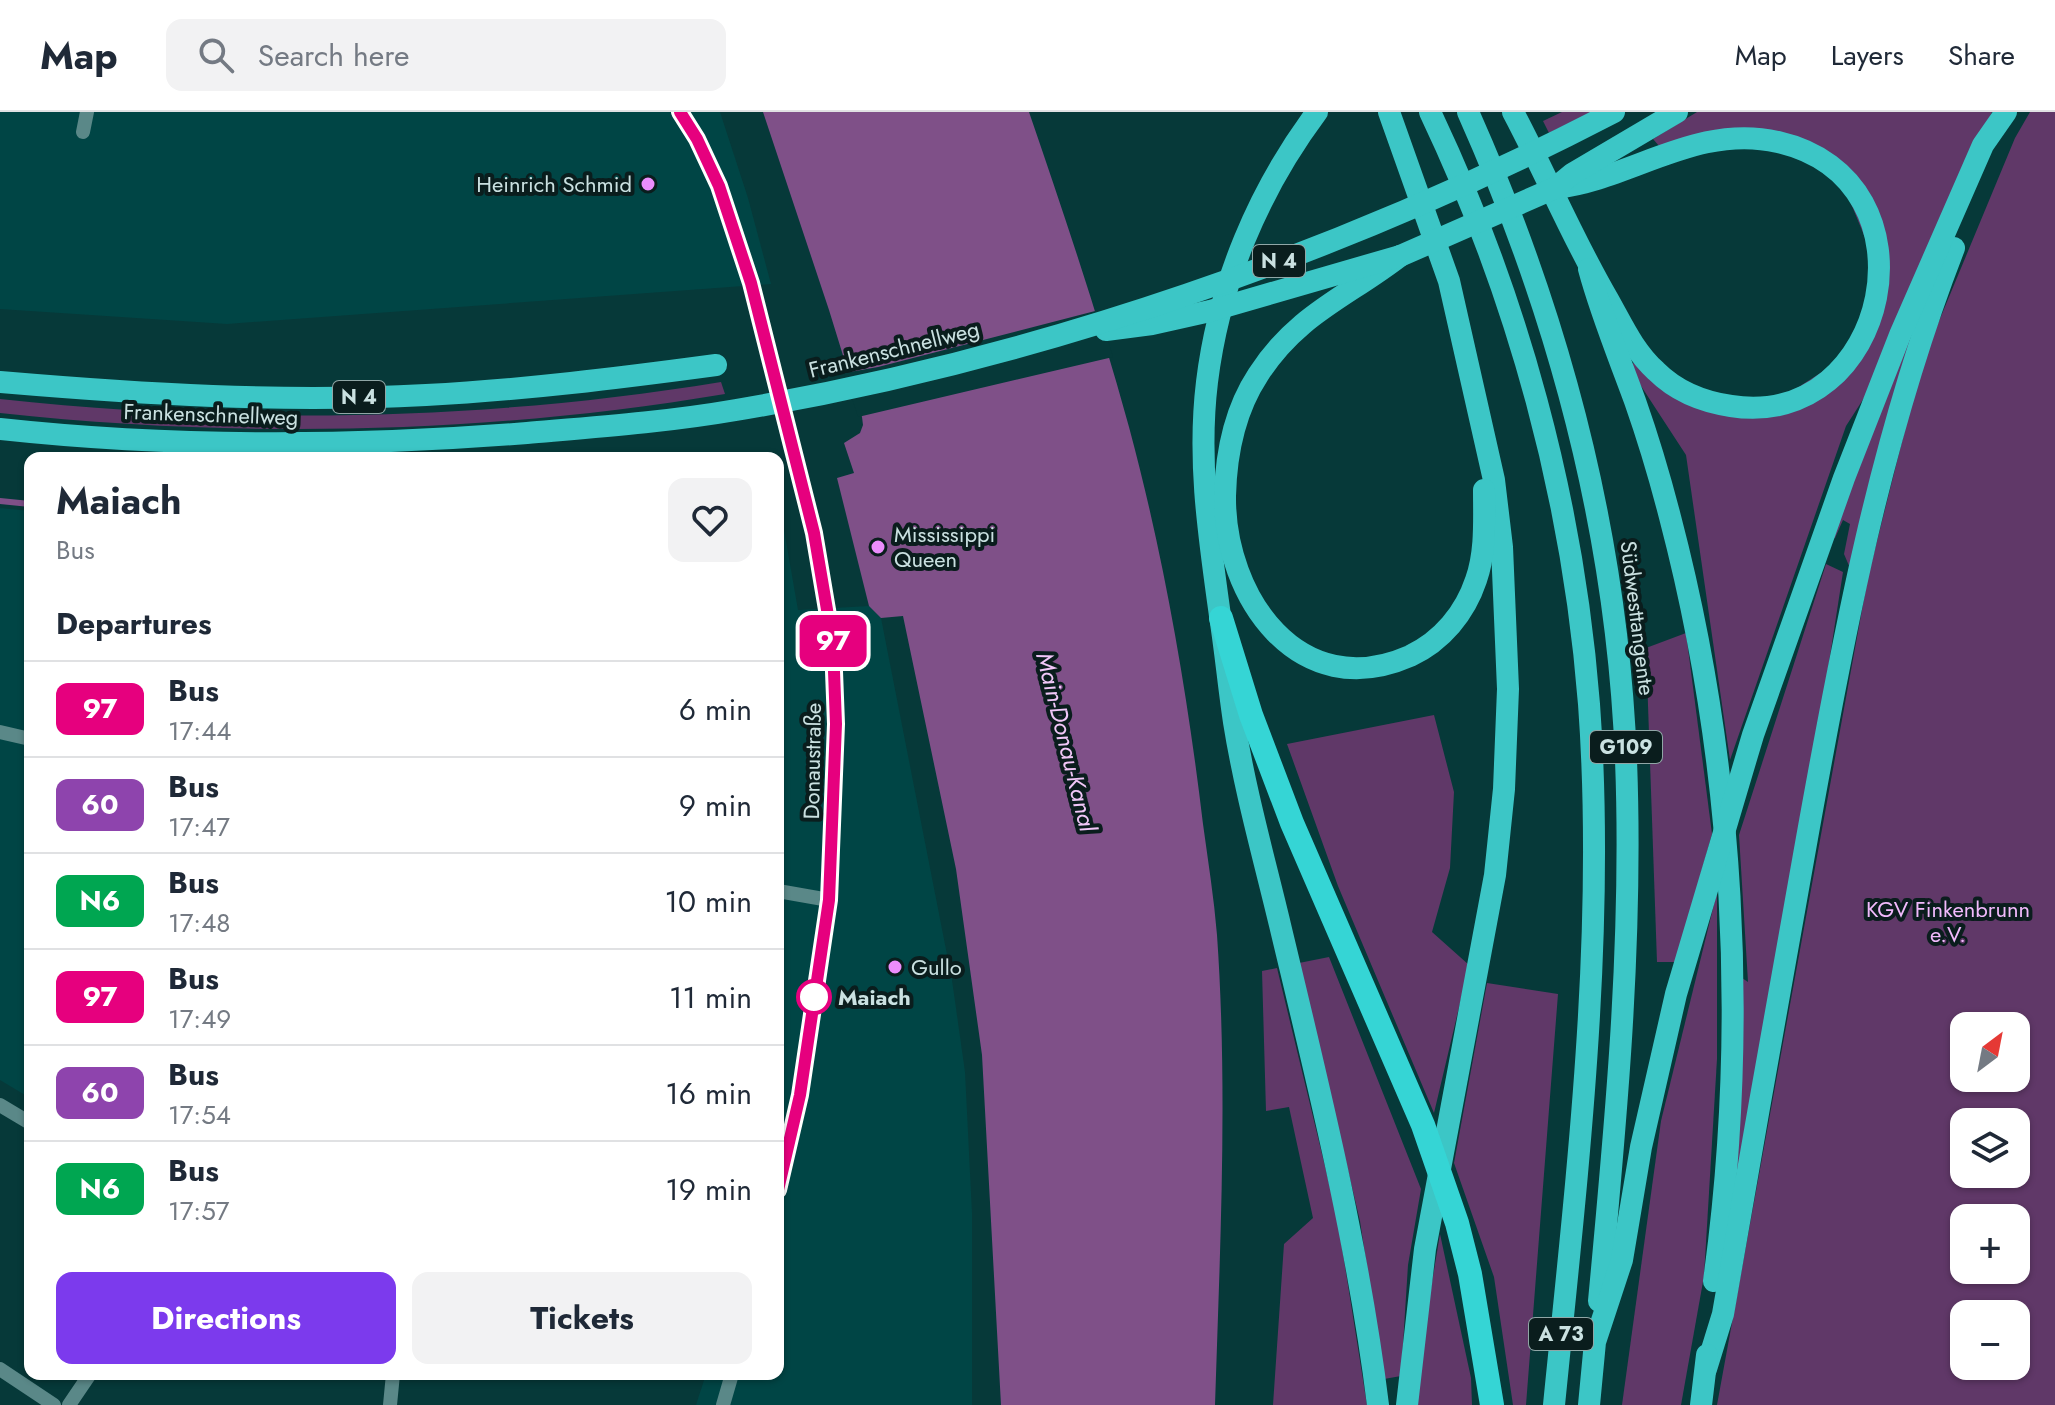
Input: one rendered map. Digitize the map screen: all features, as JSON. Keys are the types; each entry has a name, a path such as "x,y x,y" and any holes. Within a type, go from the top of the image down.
{"highway":[{"path":"1317,112 1287,154 1255,215 1227,285 1211,353 1203,467 1209,546 1234,724 1347,1217 1378,1405"},
{"path":"1389,112 1449,281 1494,480 1502,547 1507,661 1507,734 1495,875 1430,1217 1407,1405"},
{"name":"G109","path":"1430,112 1492,259 1528,370 1565,526 1586,678 1593,812 1591,951 1568,1262"},
{"name":"Südwesttangente","path":"1468,112 1527,253 1565,374 1603,542 1621,677 1628,814 1627,919 1618,1083 1595,1342"},
{"path":"1049,336 1152,324 1210,311 1400,256 1568,183 1691,146 1726,140 1775,141 1809,153 1835,169 1853,188 1873,226 1880,260 1877,303 1863,338 1844,365 1828,380 1792,400 1742,408 1697,397 1658,374 1631,344 1589,269 1560,206 1513,112"},
{"name":"Frankenschnellweg","path":"0,429 232,443 424,441 577,429 730,411 808,397 1049,336 1336,240 1488,175 1614,112"},
{"path":"1568,183 1677,112"},
{"path":"1595,1342 1622,1260 1641,1147 1676,994 1753,735 1839,489 1900,335 1983,145 2006,112"},
{"path":"1706,1369 1723,1314 1808,833 1862,549 1882,465 1916,352 1952,252 1994,152 2006,112"},
{"path":"1400,256 1378,274 1322,307 1275,352 1257,376 1243,403 1231,440 1225,477 1225,502 1231,554 1257,610 1281,639 1304,655 1334,666 1374,667 1416,653 1431,644 1454,621 1473,589 1482,554 1484,437"},
{"path":"1589,269 1600,310 1637,406 1670,516 1710,707 1728,859 1732,953 1727,1141 1701,1405"},
{"name":"Frankenschnellweg","path":"0,382 215,396 340,398 573,384 716,365"},
{"path":"1221,618 1251,715 1292,823 1423,1125 1441,1174 1470,1274 1492,1405"},
{"name":"A 73","path":"1554,1405 1568,1262"},
{"name":"A 73","path":"1589,1405 1595,1342"}],"street":[{"path":"83,132 87,112"},
{"name":"Donaustraße","path":"680,112 710,166 751,283 814,533 833,645 836,708 829,900 800,1095 784,1164"},
{"path":"0,732 24,738"},
{"path":"784,892 829,900"},
{"path":"0,1105 24,1119"},
{"path":"0,1369 54,1405"},
{"path":"69,1405 86,1380"},
{"path":"390,1405 392,1380"},
{"path":"723,1405 730,1380"}],"shaded area":[{"path":"0,112 720,112 771,284 227,324 0,309"},
{"path":"0,508 24,510 24,1094 0,1080"},
{"path":"784,530 798,610 869,606 881,618 952,980 965,1072 972,1213 972,1405 696,1405 704,1380 784,1380"}],"green space":[{"path":"1562,112 1592,112 1549,133 1543,121"},
{"path":"1697,112 1992,112 1936,232 1871,387 1846,426 1730,760 1686,455 1628,366 1634,363 1755,415 1870,341 1878,326 1886,289 1832,157 1790,136 1660,147 1653,139"},
{"name":"KGV Finkenbrunn e.V.","path":"2030,112 2055,112 2055,1405 1717,1405 1868,577 1922,362 2015,138"},
{"path":"1905,338 1911,341 1850,568 1844,554 1850,524 1843,520 1835,538 1828,540"},
{"path":"721,382 725,394 636,407 545,418 363,428 181,427 0,413 0,399 180,413 361,415 542,405"},
{"path":"1826,564 1843,572 1814,759 1736,1191 1742,978 1748,982 1739,835"},
{"path":"1686,633 1712,834 1676,962 1657,962 1646,648"},
{"path":"1434,715 1454,792 1450,868 1432,932 1469,965 1434,1113 1338,886 1287,744"},
{"path":"1717,892 1717,1059 1704,1276 1681,1405 1622,1405 1661,1121"},
{"path":"1329,957 1421,1189 1408,1265 1401,1376 1384,1379 1360,1221 1299,963"},
{"path":"1277,968 1337,1216 1367,1405 1273,1405 1284,1244 1313,1218 1289,1107 1266,1111 1262,971"},
{"path":"1487,983 1558,994 1526,1405 1513,1405 1494,1277 1454,1163"},
{"path":"1440,1234 1471,1378 1472,1405 1415,1405 1416,1379"}],"water":[{"name":"Main-Donau-Kanal","path":"763,112 1029,112 1094,308 1142,476 1164,574 1190,724 1214,907 1220,994 1222,1170 1215,1405 1001,1405 982,1055 956,869 903,616 881,618 869,606 837,478 854,473 844,443 860,433 862,417"}],"pier":[{"path":"1099,310 1113,357 858,417 844,373"}],"waterway":[{"path":"0,501 24,503"}],"bus line":[{"name":"97","path":"680,112 697,139 719,186 751,283 814,533 833,645 836,724 829,900 800,1095 784,1164"}],"place":[{"name":"Heinrich Schmid","path":"648,184"},
{"name":"Mississippi Queen","path":"878,547"},
{"name":"Gullo","path":"895,967"},
{"name":"Maiach","path":"814,997"}]}
